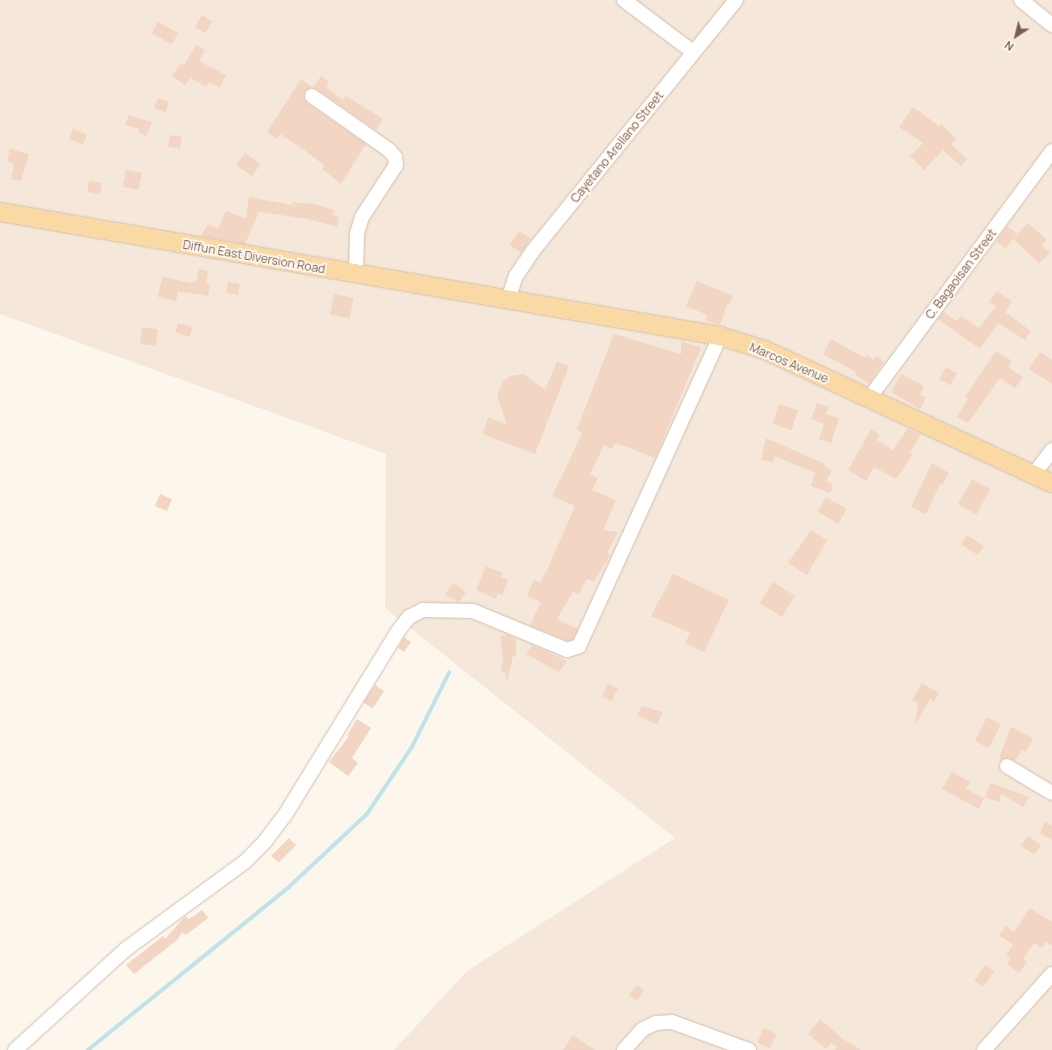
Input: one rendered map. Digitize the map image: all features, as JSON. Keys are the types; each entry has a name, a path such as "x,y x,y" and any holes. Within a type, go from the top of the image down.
{"main road":[{"name":"Diffun East Diversion Road","path":"0,212 508,300"},
{"name":"Marcos Avenue","path":"508,300 720,336 765,350 870,397 1052,483"}],"street":[{"path":"624,0 693,52"},
{"name":"Cayetano Arellano Street","path":"508,300 516,276 532,252 736,0"},
{"path":"1021,0 1052,25"},
{"path":"312,96 390,150 395,157 396,165 392,174 361,222 357,232 356,274"},
{"name":"C. Bagaoisan Street","path":"870,397 1052,151"},
{"path":"15,1050 126,949 246,861 266,840 285,815 409,617 423,610 473,611 567,650 579,646 720,336"},
{"path":"1034,474 1052,450"},
{"path":"1007,766 1052,793"},
{"path":"984,1050 1052,974"},
{"path":"624,1050 643,1029 656,1023 672,1022 749,1050"}],"shaded area":[{"path":"0,0 1052,0 1052,1050 394,1050 467,971 675,838 385,608 386,454 0,314"}],"building":[{"path":"202,15 212,21 205,33 195,27"},
{"path":"158,22 178,33 172,45 152,33"},
{"path":"196,45 205,50 199,61 226,75 220,88 209,82 206,87 191,78 185,85 172,76 181,63 184,65"},
{"path":"321,76 329,82 326,87 343,100 346,96 383,119 376,130 317,89 309,88 305,91 304,99 307,103 366,144 341,184 322,169 324,165 304,150 280,134 277,139 267,132 301,79 313,88"},
{"path":"158,98 169,102 166,112 154,108"},
{"path":"913,107 939,126 941,124 957,139 951,144 967,159 961,166 943,150 924,170 910,156 923,143 899,127"},
{"path":"129,115 152,122 146,136 138,132 139,129 125,125"},
{"path":"73,129 87,134 83,144 69,139"},
{"path":"170,135 182,137 180,149 168,147"},
{"path":"10,149 29,154 21,181 11,179 14,164 7,161"},
{"path":"245,153 261,164 252,176 236,165"},
{"path":"126,170 142,173 138,190 123,187"},
{"path":"89,181 102,183 100,194 87,192"},
{"path":"249,197 297,206 291,202 314,204 334,210 333,215 339,217 337,227 308,219 259,212 245,244 201,236 208,224 218,229 226,211 246,219"},
{"path":"1028,223 1047,240 1042,245 1050,253 1039,263 1013,239"},
{"path":"1007,226 1017,233 1006,248 996,242"},
{"path":"519,231 531,239 521,253 509,245"},
{"path":"199,269 208,271 206,284 210,285 208,296 178,291 176,301 158,297 162,277 192,283 197,280"},
{"path":"697,281 733,296 729,305 727,304 720,325 705,320 707,315 686,306"},
{"path":"228,282 240,284 238,295 226,293"},
{"path":"997,291 1012,301 1005,312 1031,331 1025,340 998,323 980,349 938,319 944,312 957,321 961,316 979,328 996,306 989,302"},
{"path":"334,294 354,298 350,318 330,315"},
{"path":"178,323 192,327 190,337 175,333"},
{"path":"142,327 158,329 156,346 140,344"},
{"path":"614,334 681,354 681,341 701,348 655,458 616,443 611,449 604,445 590,474 598,478 592,490 616,500 603,530 618,532 607,553 610,555 594,582 587,579 579,594 573,592 557,619 578,629 573,639 567,641 530,625 541,602 527,596 534,580 540,582 548,568 575,506 552,496 582,434 577,429"},
{"path":"831,339 865,358 867,355 873,360 876,356 884,362 869,384 855,374 856,372 823,354"},
{"path":"996,351 1012,361 1008,367 1023,377 1015,388 1000,378 968,423 957,417 968,399 965,397"},
{"path":"1040,352 1052,360 1052,384 1029,369"},
{"path":"557,361 569,366 535,454 483,434 488,417 507,425 498,399 498,392 504,380 510,376 524,374 545,390"},
{"path":"946,367 957,373 951,386 939,379"},
{"path":"901,374 924,386 920,395 926,398 920,409 891,392"},
{"path":"817,403 829,407 826,414 839,418 831,443 819,439 824,424 811,419"},
{"path":"779,404 798,410 792,430 773,424"},
{"path":"908,428 921,435 910,452 913,454 896,479 874,467 866,481 848,470 871,429 880,435 877,440 893,450"},
{"path":"766,438 825,464 824,466 832,471 826,481 833,484 830,493 811,486 815,473 775,456 773,462 761,460"},
{"path":"932,463 949,473 942,485 940,484 926,514 911,507"},
{"path":"972,479 990,489 976,515 958,504"},
{"path":"160,494 172,499 167,511 155,506"},
{"path":"826,497 847,509 838,524 818,512"},
{"path":"811,530 827,540 807,575 788,563"},
{"path":"967,535 984,546 978,555 961,544"},
{"path":"486,566 503,573 501,577 508,580 502,595 498,593 496,599 476,590"},
{"path":"673,574 729,600 704,652 685,643 690,633 651,616"},
{"path":"773,582 795,596 782,617 760,603"},
{"path":"453,583 466,592 459,602 445,595"},
{"path":"509,635 516,640 516,656 513,656 507,683 505,672 501,672 503,660 500,636"},
{"path":"404,637 411,642 404,652 398,648"},
{"path":"532,645 567,661 559,672 526,654"},
{"path":"922,683 939,693 934,702 930,699 915,725 918,703 912,700"},
{"path":"608,684 618,689 611,701 602,696"},
{"path":"375,685 384,691 372,709 363,702"},
{"path":"642,706 663,712 657,725 637,715"},
{"path":"987,717 1001,724 989,748 975,741"},
{"path":"357,719 371,728 352,758 358,763 348,776 329,762 349,736 347,735"},
{"path":"1012,727 1033,739 1026,752 1022,750 1015,761 1008,758 1002,760 999,758"},
{"path":"952,772 970,782 966,789 984,798 979,809 942,789"},
{"path":"990,784 994,784 1029,797 1023,807 1001,794 999,802 985,797"},
{"path":"1045,822 1052,826 1052,840 1040,833"},
{"path":"1028,836 1041,845 1034,855 1021,846"},
{"path":"289,838 296,845 278,863 271,856"},
{"path":"1030,908 1052,922 1052,945 1046,942 1042,948 1034,943 1023,959 1027,962 1019,973 1007,964 1011,958 1006,955 1013,945 999,935 1006,926 1014,932"},
{"path":"202,910 208,918 186,935 182,932 177,940 134,974 126,965 163,936 165,939 185,916 189,919"},
{"path":"985,965 994,971 983,987 974,981"},
{"path":"637,985 644,990 637,1001 629,995"},
{"path":"820,1019 843,1039 861,1050 835,1050 837,1047 831,1043 826,1049 808,1034"},
{"path":"764,1028 777,1034 770,1048 757,1043"},
{"path":"573,1035 595,1050 563,1050"}],"waterway":[{"path":"88,1050 289,887 367,814 412,747 449,673"}]}
